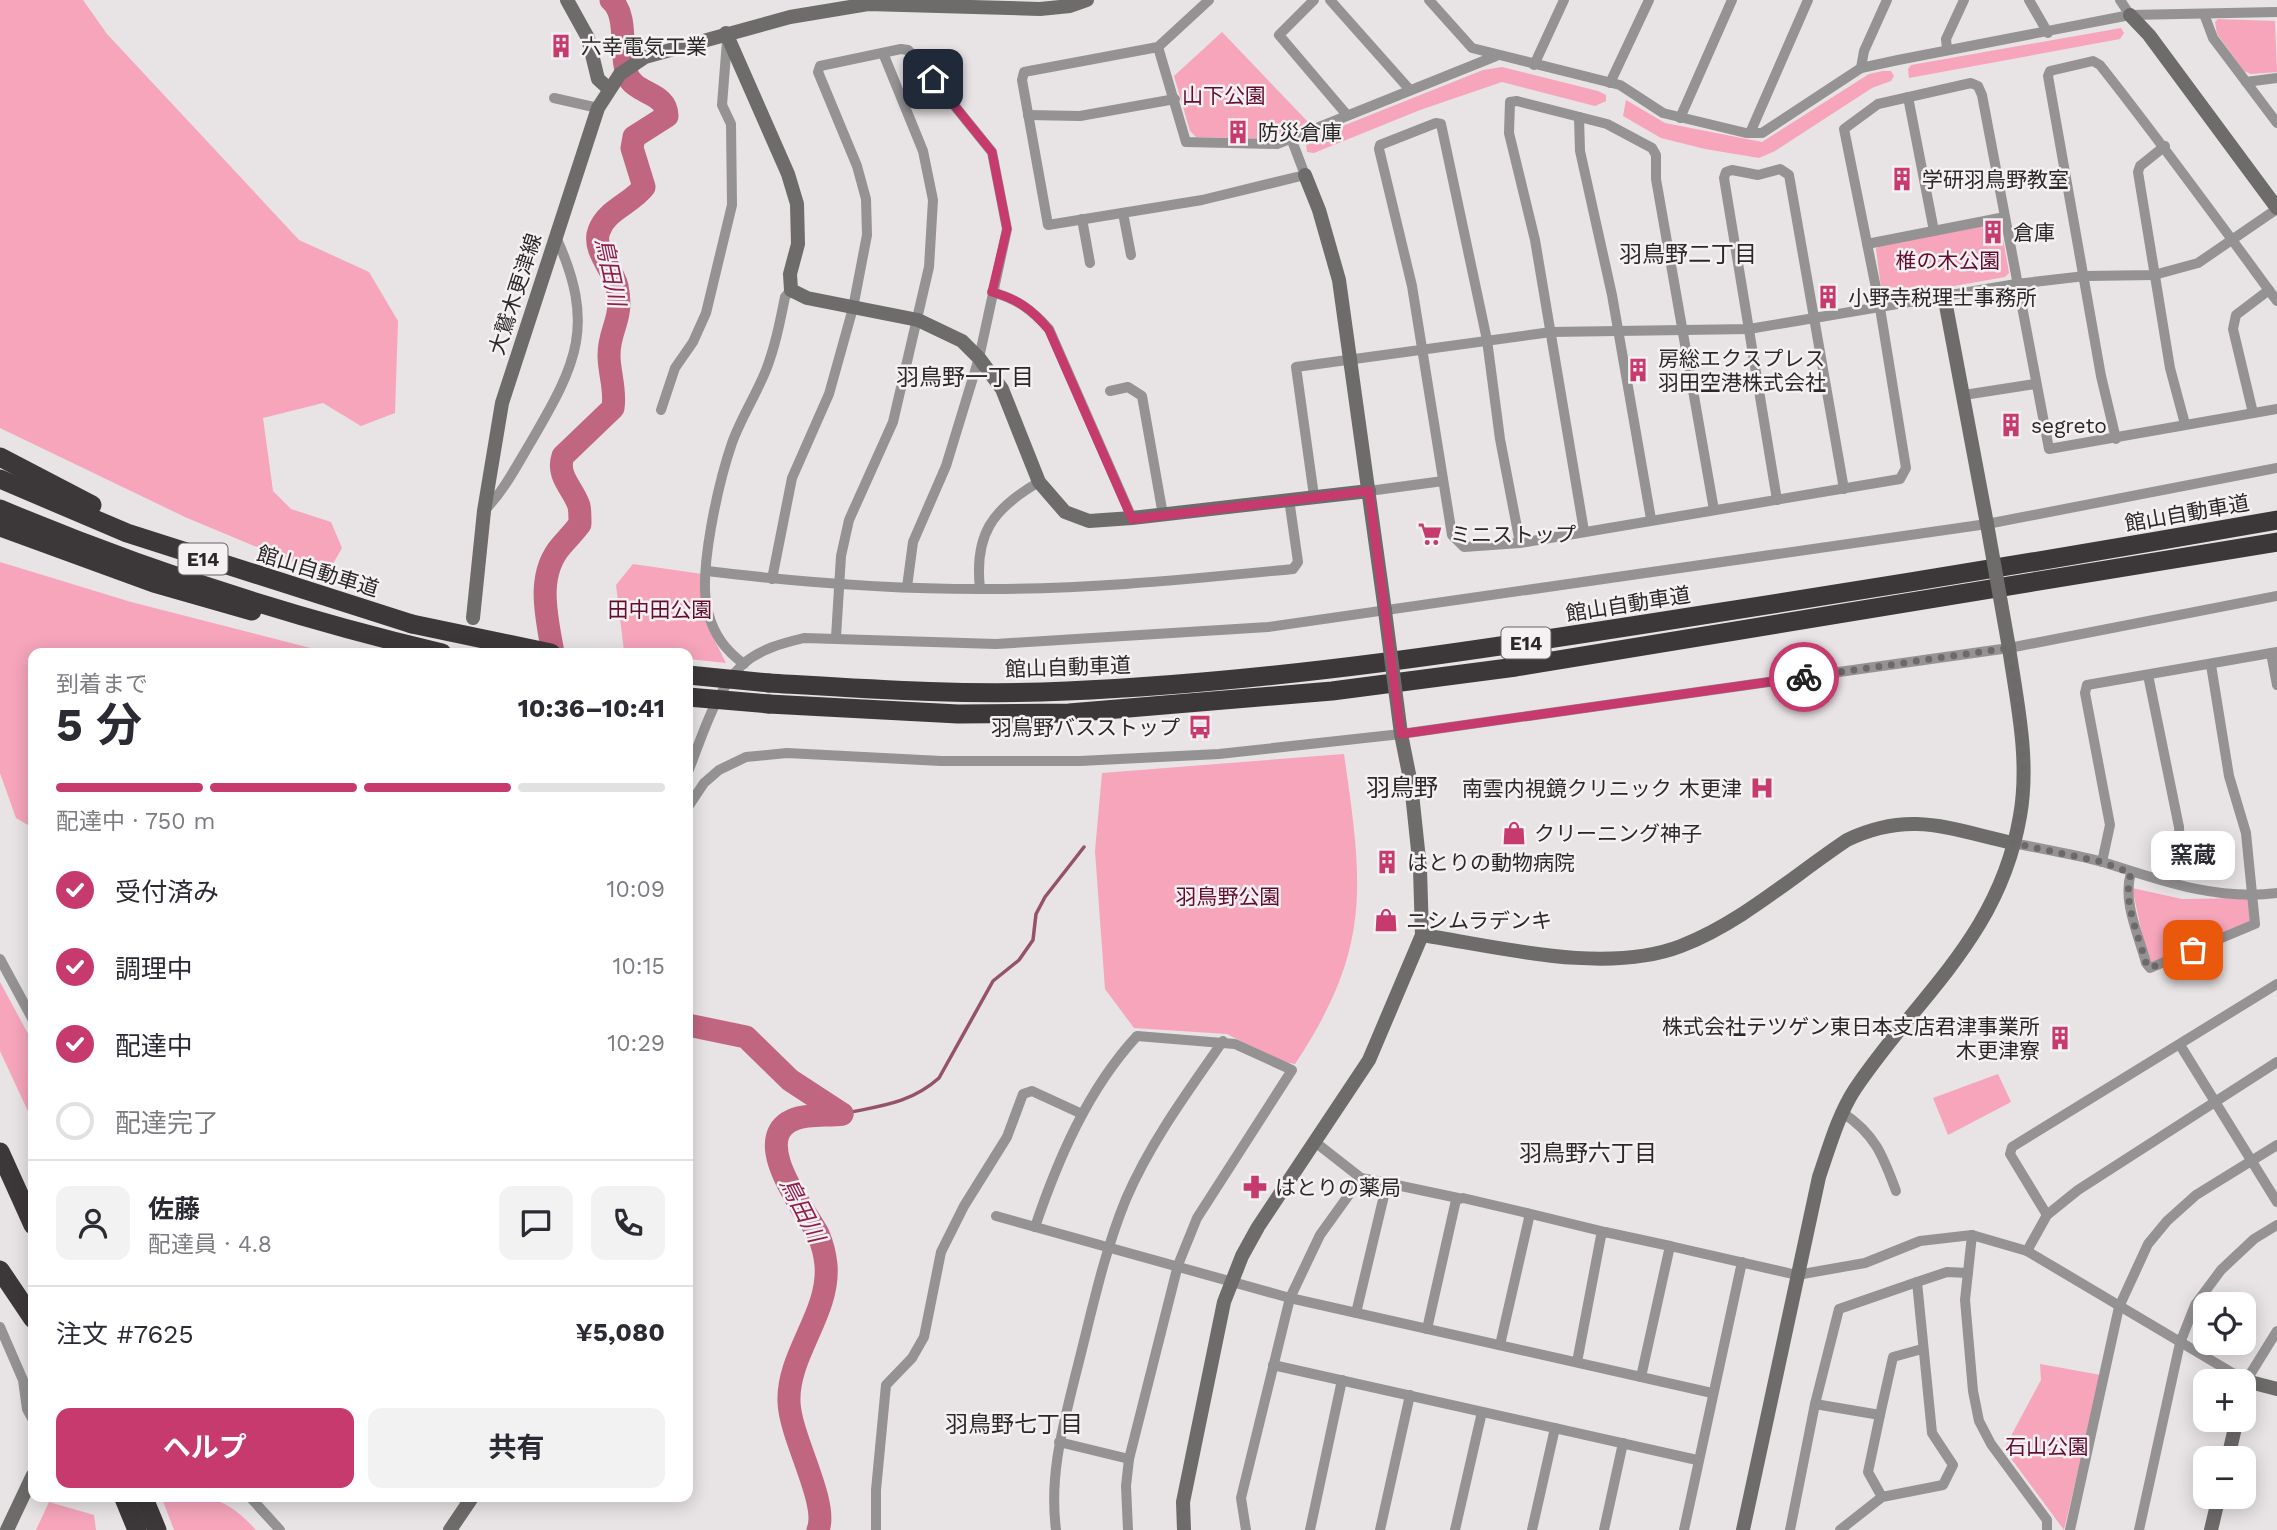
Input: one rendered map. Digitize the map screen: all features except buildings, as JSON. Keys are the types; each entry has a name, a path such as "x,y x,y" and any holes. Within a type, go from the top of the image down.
{"highway":[{"path":"0,457 104,512 127,533"},
{"name":"館山自動車道","path":"0,479 127,533 412,624 527,648"},
{"name":"E14","path":"0,509 155,568 422,648"},
{"name":"館山自動車道","path":"693,675 769,683 958,692 1064,692 1324,670 1508,645 1875,588 2277,520"},
{"path":"0,527 222,604 374,643 410,645"},
{"name":"館山自動車道","path":"693,696 769,704 945,713 1069,713 1319,693 1529,665 2277,542"},
{"path":"0,1152 28,1213"},
{"path":"0,1270 28,1312"},
{"path":"125,1502 137,1530"},
{"path":"145,1502 157,1530"}],"street":[{"path":"567,0 588,38 598,79 608,88"},
{"name":"大鷲木更津線","path":"473,618 484,511 502,403 598,108 608,88 629,65 645,57 726,33 790,17 868,4 1040,9 1070,6 1087,0"},
{"path":"1209,0 1158,47 1024,72 1028,115 1048,225 1202,200 1305,175"},
{"path":"1314,0 1279,35 1347,115"},
{"path":"1330,0 1410,90"},
{"path":"1429,0 1472,48 1620,85 1663,113 1750,133 1762,133 1861,68 2130,15 2277,12"},
{"path":"1534,65 1564,0"},
{"path":"1610,83 1649,0"},
{"path":"1680,118 1732,0"},
{"path":"1750,133 1808,0"},
{"path":"1861,68 1864,51 1887,0"},
{"path":"1947,49 1946,39 1964,0"},
{"path":"2029,0 2048,33"},
{"path":"1314,496 1296,367 1551,332 1749,329 2016,284 2085,276 2154,275 2198,263 2232,243 2277,208 2120,0"},
{"path":"2204,14 2213,38 2277,123"},
{"path":"726,33 788,174 797,204 799,235 790,274 791,290 785,298 766,369 733,441 716,496 707,571 706,609 716,635 729,653 744,664"},
{"path":"661,410 675,368 693,342 706,313 733,205 731,124 722,105 721,84 727,57 726,33"},
{"path":"1158,47 1186,142 1263,145 1291,138 1496,56"},
{"path":"772,579 792,478 829,394 852,308 867,235 866,200 857,166 818,72 820,66 901,48 908,50 992,152 1007,229 979,358 946,466 913,542 907,587"},
{"path":"836,638 839,583 849,520 893,422 929,267 933,200 923,151 883,53"},
{"path":"2116,439 2101,376 2048,76 2050,71 2093,61 2100,65 2165,146 2232,243 2277,301"},
{"path":"2246,82 2277,78"},
{"path":"1520,543 1500,439 1487,340 1441,124 1436,123 1380,145 1379,149 1412,286 1455,542 1464,547 1520,543 1900,479 1905,474 1880,308 1844,129 1878,104 1971,83 1978,86 2049,450 2277,409"},
{"path":"1908,97 1934,231"},
{"path":"554,98 598,108"},
{"path":"1028,115 1080,116 1175,99"},
{"path":"1584,531 1535,240 1509,133 1510,102 1517,101 1607,124 1652,148 1656,155 1656,179 1714,510"},
{"path":"1579,117 1580,151 1612,295 1651,519"},
{"path":"1184,1530 1183,1502 1191,1458 1224,1302 1232,1279 1258,1227 1369,1060 1422,935 1420,869 1411,784 1401,734 1339,280 1319,210 1291,138"},
{"path":"2165,146 2140,166 2138,172 2169,368 2185,424"},
{"path":"1777,500 1724,178 1726,172 1732,170 1758,175 1780,169 1790,175 1843,489"},
{"path":"1123,213 1131,255"},
{"path":"1867,244 2005,217"},
{"path":"1082,219 1090,263"},
{"path":"484,511 499,496 562,390 573,364 578,325 564,255 556,237"},
{"path":"791,290 807,298 918,320 962,341 979,358 1002,389 1039,482 1065,512 1089,520 1132,519 1443,481"},
{"path":"2253,413 2237,356 2233,329 2236,315 2269,290"},
{"path":"992,292 1014,298 1033,311 1049,330 1132,519"},
{"path":"1743,1530 1819,1177 1843,1114 1854,1091 1977,933 2000,889 2020,816 2024,749 2009,648 1944,295"},
{"path":"1964,395 2035,384"},
{"path":"1110,391 1128,387 1142,396 1163,515"},
{"path":"693,760 712,713 744,664 772,646 804,638 996,644 1268,627 1987,524 2277,468"},
{"path":"980,589 977,565 981,541 996,514 1010,498 1039,482"},
{"path":"707,571 772,579 980,589 1137,584 1293,569 1298,562 1289,499"},
{"path":"693,800 704,783 719,769 746,757 787,753 941,761 1080,761 1219,754 1401,734 2009,648 2277,596"},
{"path":"2102,862 2110,825 2085,693 2087,685 2274,652 2277,684"},
{"path":"2131,873 2128,884 2130,903 2146,963 2150,968 2255,924 2246,833 2229,776 2211,665"},
{"path":"2148,675 2179,827 2180,850 2173,883"},
{"path":"1422,935 1553,955 1649,955 1701,938 1847,840 1871,828 1912,822 2102,862 2131,873 2173,883 2253,896 2277,893"},
{"path":"0,959 28,1011"},
{"path":"2047,1215 2010,1154 2012,1147 2277,984"},
{"path":"1035,1227 1055,1167 1082,1114 1137,1036 1223,1041 1292,1070 1197,1218 1178,1265 1129,1459 1126,1486 1128,1530"},
{"path":"1056,1530 1054,1479 1059,1442 1108,1247 1127,1197 1175,1111 1223,1041"},
{"path":"2180,1045 2277,1202"},
{"path":"2026,1251 2047,1215 2078,1191 2214,1100 2277,1062"},
{"path":"876,1530 876,1490 886,1385 912,1358 923,1337 941,1252 964,1206 1007,1138 1023,1094 1032,1091 1082,1114"},
{"path":"1843,1114 1863,1126 1874,1140 1896,1191"},
{"path":"1315,1142 1361,1178 1797,1275 1865,1263 1920,1241 1972,1235 2026,1251 2218,1369"},
{"path":"2070,1530 2119,1307 2148,1244 2167,1221 2196,1195 2277,1145"},
{"path":"1246,1530 1241,1498 1290,1298 1320,1235 1361,1178"},
{"path":"1356,1313 1387,1183"},
{"path":"1427,1329 1458,1198"},
{"path":"1500,1345 1529,1218 1527,1213"},
{"path":"996,1216 1232,1279 1290,1298 1712,1392"},
{"path":"2139,1530 2180,1343 2195,1305 2221,1270 2254,1239 2277,1225"},
{"path":"1577,1362 1601,1236 1605,1232"},
{"path":"1972,1235 1965,1300 1973,1391 1979,1421 1991,1444 2047,1520 2047,1530"},
{"path":"1641,1377 1670,1246"},
{"path":"1684,1530 1697,1460 1742,1262"},
{"path":"1790,1530 1815,1404 1839,1310 1947,1272 1968,1273"},
{"path":"1840,1530 1882,1497 1943,1485 1953,1465 1932,1433 1917,1282"},
{"path":"0,1327 23,1380 28,1411"},
{"path":"2255,1369 2277,1331"},
{"path":"1882,1497 1868,1472 1893,1357 1922,1349"},
{"path":"1273,1364 1697,1460"},
{"path":"1310,1530 1342,1380"},
{"path":"2256,1388 2277,1389"},
{"path":"1380,1530 1410,1395"},
{"path":"1815,1404 1880,1415"},
{"path":"1455,1530 1482,1412"},
{"path":"1532,1530 1555,1428"},
{"path":"1059,1442 1129,1459"},
{"path":"1604,1530 1623,1443"},
{"path":"7,1530 28,1486"},
{"path":"254,1502 280,1530"},
{"path":"450,1530 469,1502"},
{"path":"2211,1530 2216,1509"}],"green space":[{"path":"0,0 83,0 107,34 299,240 369,272 398,321 395,413 361,426 323,403 263,418 273,491 291,509 331,522 342,548 326,576 185,517 0,428"},
{"path":"2218,19 2275,21 2277,72 2251,74 2244,71 2217,34 2215,22"},
{"path":"2121,28 2124,33 2120,39 1909,78 1908,69 1911,65"},
{"name":"山下公園","path":"1222,32 1309,123 1271,139 1196,137 1190,131 1174,76"},
{"path":"1502,67 1598,91 1606,95 1606,101 1595,106 1502,82 1420,110 1314,153 1307,152 1306,144 1310,139 1483,70"},
{"path":"1891,71 1894,76 1891,81 1872,88 1775,151 1759,158 1661,138 1623,116 1626,100 1665,123 1762,142 1869,74"},
{"name":"椎の木公園","path":"1997,223 2001,227 2009,273 2005,277 1886,298 1882,295 1876,249 1879,245"},
{"path":"0,562 131,602 310,648 28,648 28,825 16,818 0,773"},
{"name":"田中田公園","path":"633,564 702,574 704,612 726,663 693,660 693,648 624,648 616,585"},
{"name":"羽鳥野公園","path":"1344,754 1355,842 1356,915 1338,985 1320,1023 1295,1064 1279,1061 1227,1034 1134,1028 1105,989 1095,851 1102,773"},
{"path":"2132,888 2182,899 2251,898 2253,922 2152,964 2148,960"},
{"path":"0,982 28,1034 28,1111 0,1051"},
{"path":"1998,1074 2011,1102 1948,1135 1933,1098"},
{"name":"石山公園","path":"2040,1364 2101,1375 2064,1530 2004,1449 2041,1380"},
{"path":"49,1502 94,1515 96,1530 36,1530"},
{"path":"163,1502 224,1503 256,1530 174,1530"}],"waterway":[{"name":"鳥田川","path":"552,648 545,597 548,570 562,545 580,524 579,506 566,482 561,463 563,456 613,408 609,355 618,316 619,298 615,280 598,245 599,231 613,212 644,187 632,148 634,137 667,116 662,102 636,86 627,74 622,24 617,7 611,0"},
{"path":"842,1114 905,1099 939,1078 993,981 1019,960 1033,940 1036,914 1045,897 1084,847"},
{"name":"鳥田川","path":"693,1026 746,1037 790,1080 842,1114"},
{"name":"鳥田川","path":"818,1530 818,1504 789,1402 794,1368 822,1300 826,1265 818,1234 784,1174 778,1157 777,1141 782,1128 795,1119 842,1114"}],"way so far":[{"path":"1804,677 2009,648 2024,749 2020,816 2013,843 2102,862 2131,873 2128,884 2130,903 2146,963 2150,968 2193,950"}],"place":[{"name":"六幸電気工業","path":"561,46"},
{"name":"防災倉庫","path":"1238,132"},
{"name":"学研羽鳥野教室","path":"1902,179"},
{"name":"倉庫","path":"1993,232"},
{"name":"小野寺税理士事務所","path":"1828,297"},
{"name":"房総エクスプレス 羽田空港株式会社","path":"1638,370"},
{"name":"segreto","path":"2011,425"},
{"name":"ミニストップ","path":"1430,534"},
{"name":"羽鳥野バスストップ","path":"1200,727"},
{"name":"南雲内視鏡クリニック 木更津","path":"1762,788"},
{"name":"クリーニング神子","path":"1514,833"},
{"name":"はとりの動物病院","path":"1387,862"},
{"name":"ニシムラデンキ","path":"1386,920"},
{"name":"窯蔵","path":"2193,950"},
{"name":"株式会社テツゲン東日本支店君津事業所 木更津寮","path":"2060,1038"},
{"name":"はとりの薬局","path":"1255,1187"}],"district":[{"name":"羽鳥野二丁目","path":"1688,254"},
{"name":"羽鳥野一丁目","path":"965,377"},
{"name":"羽鳥野","path":"1402,788"},
{"name":"羽鳥野六丁目","path":"1588,1153"},
{"name":"羽鳥野七丁目","path":"1014,1424"}],"route":[{"path":"933,79 992,152 1007,229 992,292 1014,298 1033,311 1049,330 1132,519 1369,491 1401,734 1804,677"}]}
